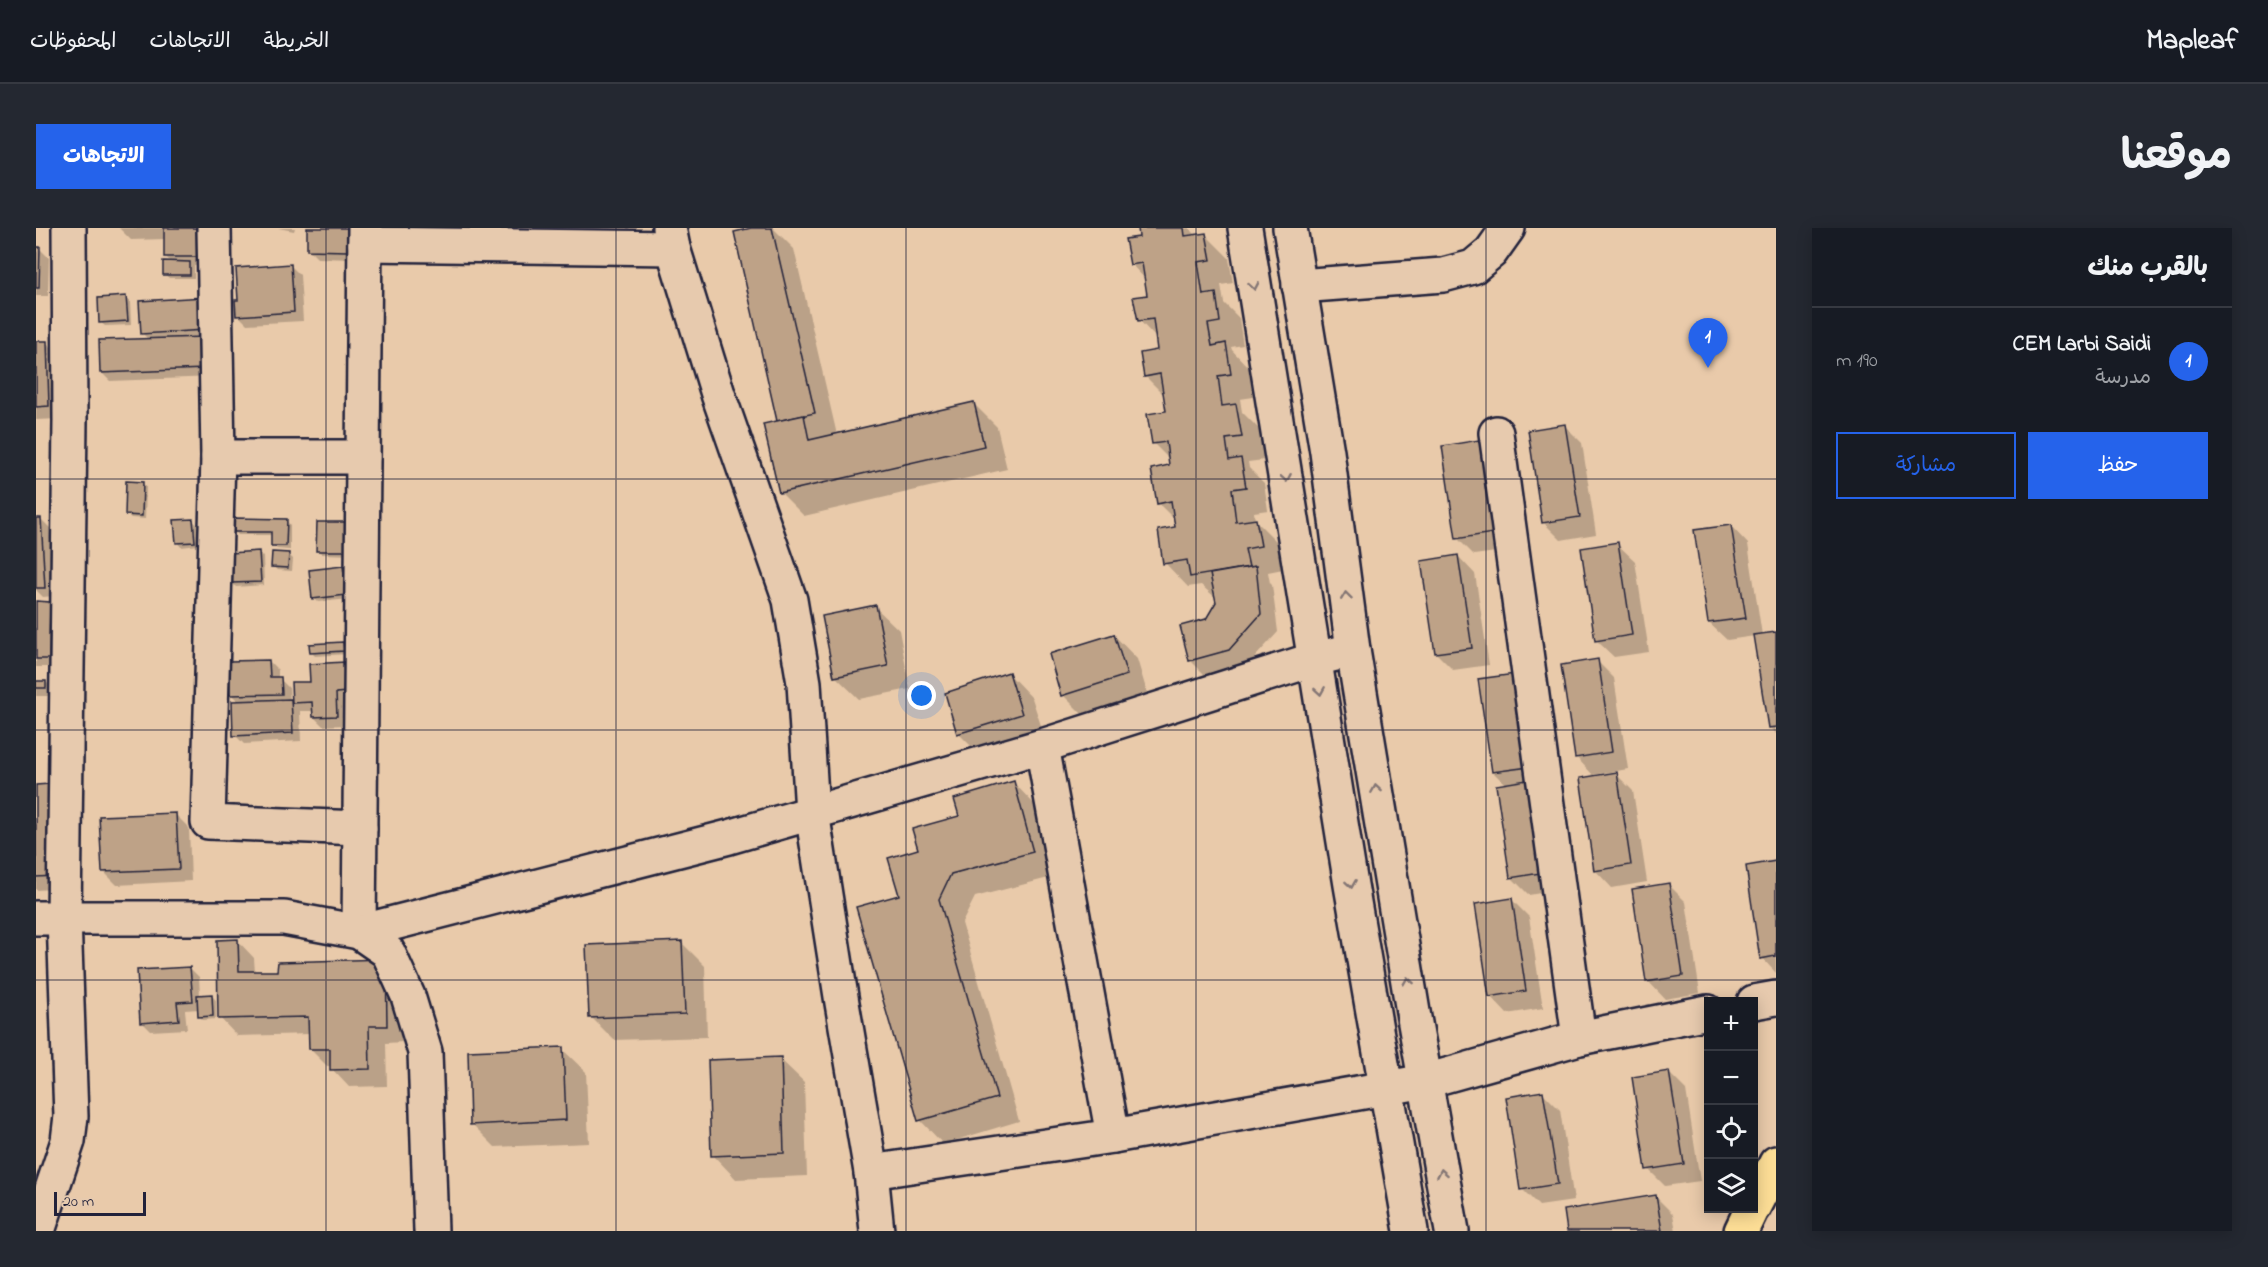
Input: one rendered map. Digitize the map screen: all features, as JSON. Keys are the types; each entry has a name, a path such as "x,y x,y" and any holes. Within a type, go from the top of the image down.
{"main road":[{"path":"1758,1197 1776,1163"},
{"path":"1741,1231 1750,1213"}],"street":[{"path":"38,1231 42,1213 68,1141 71,1116 50,918 70,420 69,228"},
{"path":"214,228 218,457 208,822 360,828"},
{"path":"1245,228 1411,1231"},
{"path":"1290,228 1327,452 1353,650 1452,1231"},
{"path":"1299,286 1443,275 1473,267 1491,252 1508,228"},
{"path":"359,932 365,236 671,238 718,394 790,600 804,683 812,812 842,1003 872,1172 877,1231"},
{"path":"1496,433 1579,1038"},
{"path":"218,457 363,457"},
{"path":"359,932 729,837 1042,746 1315,659 1353,650"},
{"path":"1042,746 1113,1136"},
{"path":"50,918 284,918 359,932 388,952 408,996 425,1052 431,1231"},
{"path":"1758,1001 1776,998"},
{"path":"872,1172 1113,1136 1386,1086 1426,1081 1579,1038 1704,1013"}],"building":[{"path":"164,228 203,228 203,257 164,257"},
{"path":"307,228 347,228 347,251 307,250"},
{"path":"751,228 772,228 815,413 777,421 734,232"},
{"path":"1138,228 1184,228 1185,236 1206,233 1211,260 1198,262 1203,295 1216,293 1220,322 1208,324 1212,346 1226,343 1231,374 1218,376 1222,406 1236,404 1242,437 1226,439 1229,460 1241,458 1246,487 1232,489 1236,522 1256,519 1261,546 1245,549 1249,567 1190,577 1187,560 1163,564 1158,530 1175,527 1171,501 1157,504 1151,469 1169,465 1166,442 1152,444 1147,414 1166,411 1160,374 1144,377 1140,353 1157,350 1153,319 1138,321 1133,297 1147,295 1142,263 1130,265 1125,239 1139,237"},
{"path":"36,247 40,247 39,288 36,288"},
{"path":"163,261 190,262 190,275 163,275"},
{"path":"291,264 294,312 236,316 235,300 238,300 236,268"},
{"path":"126,296 128,321 99,323 98,298"},
{"path":"204,297 205,330 141,334 139,301"},
{"path":"205,337 205,369 100,373 99,340"},
{"path":"36,341 47,341 49,406 36,407"},
{"path":"974,402 984,446 779,493 763,424 804,415 809,440"},
{"path":"1565,424 1580,517 1542,523 1528,430"},
{"path":"1479,440 1493,533 1456,539 1442,446"},
{"path":"126,481 143,482 142,516 125,515"},
{"path":"36,518 41,518 45,588 36,588"},
{"path":"233,518 287,519 286,546 271,546 271,532 232,532"},
{"path":"193,519 195,542 176,543 174,520"},
{"path":"317,522 351,522 351,551 316,551"},
{"path":"1731,525 1746,618 1708,623 1694,530"},
{"path":"1618,542 1632,635 1595,641 1581,548"},
{"path":"259,551 261,582 231,583 230,553"},
{"path":"272,552 289,553 288,568 271,567"},
{"path":"1458,555 1472,648 1435,653 1421,561"},
{"path":"343,566 346,595 312,599 309,570"},
{"path":"1256,566 1261,614 1229,650 1189,661 1180,626 1206,619 1216,602 1210,574"},
{"path":"36,601 50,602 49,659 36,659"},
{"path":"876,605 888,666 834,677 822,616"},
{"path":"1776,632 1776,727 1768,728 1753,635"},
{"path":"1114,634 1127,675 1061,696 1049,654"},
{"path":"343,642 344,651 310,653 309,644"},
{"path":"1598,659 1612,752 1575,758 1561,665"},
{"path":"269,660 270,677 281,677 282,694 230,695 229,661"},
{"path":"345,662 347,692 336,693 337,716 313,717 312,702 292,703 291,682 310,682 309,664"},
{"path":"1009,672 1022,714 957,734 945,693"},
{"path":"1515,674 1529,767 1492,772 1478,679"},
{"path":"36,681 46,681 46,688 36,688"},
{"path":"291,699 293,733 233,736 232,701"},
{"path":"1617,772 1631,865 1594,871 1580,778"},
{"path":"1533,779 1547,872 1510,878 1496,785"},
{"path":"1014,781 1033,852 951,874 939,899 997,1098 918,1121 856,907 899,895 888,858 918,849 912,829 959,816 954,799"},
{"path":"50,784 55,876 36,877 36,785"},
{"path":"176,813 179,869 102,872 99,816"},
{"path":"1776,861 1776,956 1760,959 1746,866"},
{"path":"1669,883 1683,976 1646,982 1632,889"},
{"path":"1512,898 1526,991 1489,997 1475,904"},
{"path":"238,939 239,971 277,971 278,962 386,959 387,1026 369,1026 370,1069 330,1070 330,1049 309,1049 308,1017 218,1019 217,940"},
{"path":"682,941 685,1014 589,1018 586,945"},
{"path":"190,967 193,1001 177,1002 179,1020 140,1023 137,970"},
{"path":"212,994 213,1016 198,1017 197,995"},
{"path":"563,1047 566,1120 470,1125 468,1051"},
{"path":"781,1057 784,1153 711,1156 708,1060"},
{"path":"1669,1071 1684,1164 1646,1170 1632,1077"},
{"path":"1543,1091 1558,1184 1520,1190 1506,1097"},
{"path":"1656,1195 1662,1231 1567,1231 1564,1210"}],"place":[{"name":"CEM Larbi Saidi","path":"1708,368"}]}
